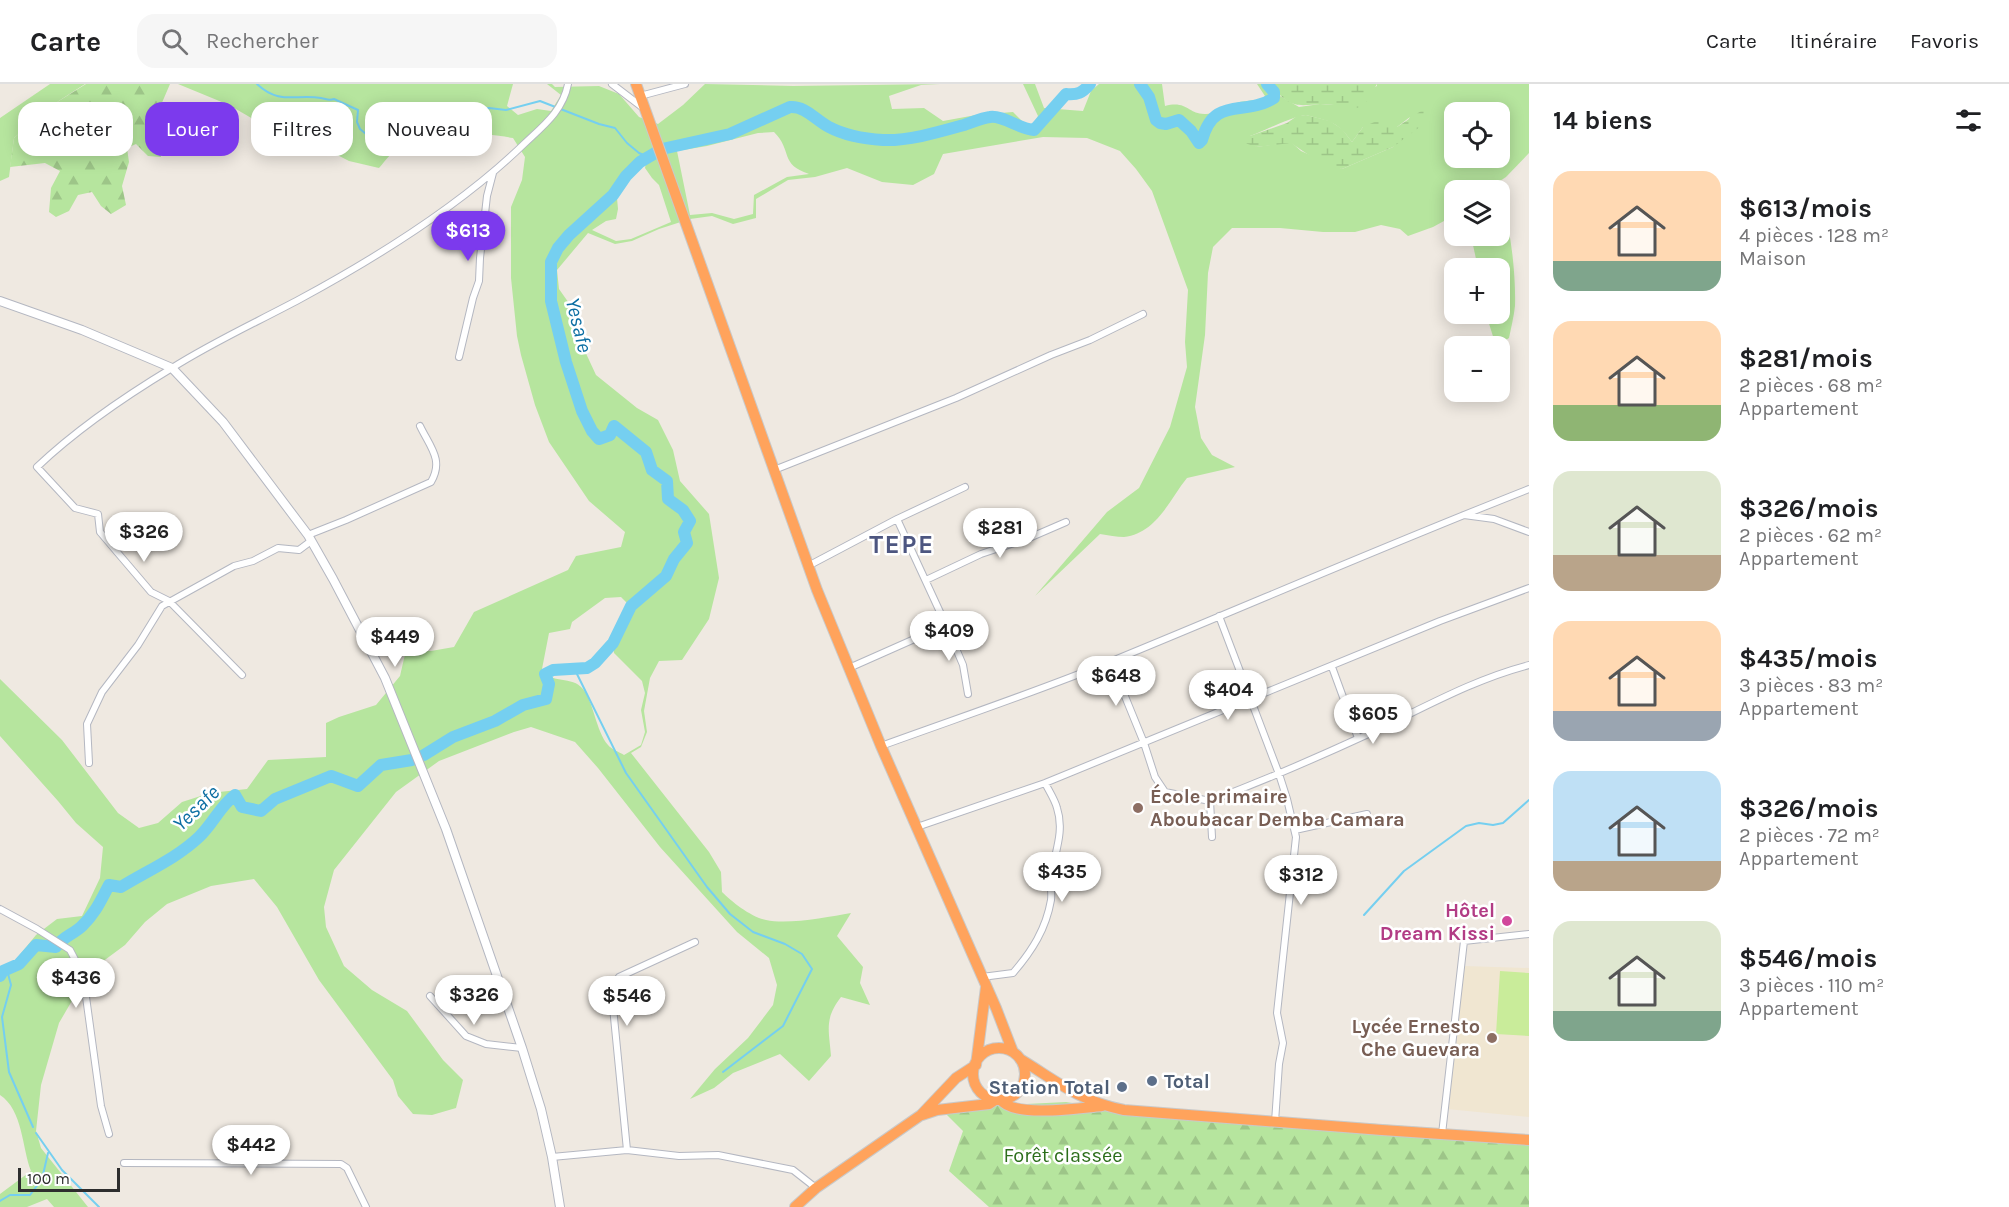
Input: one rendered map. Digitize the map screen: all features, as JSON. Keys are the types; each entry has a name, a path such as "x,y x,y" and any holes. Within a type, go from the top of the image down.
{"highway":[{"path":"636,84 808,566 881,746 1017,1056 1024,1066 1024,1082 1016,1094 989,1104 937,1110 921,1115"},
{"path":"984,982 975,1065 974,1080 977,1087 988,1097 1009,1107 1021,1109 1051,1110 1106,1106"},
{"path":"795,1207 816,1188 921,1115 956,1078 975,1065 985,1053 992,1050 1006,1049 1065,1089 1106,1106 1124,1110 1529,1140"}],"street":[{"path":"242,675 170,602 151,592 100,532 98,514 75,508 37,467 63,442 172,368 302,298 382,251 458,200 493,172 555,115 565,98 569,84"},
{"path":"612,84 645,110"},
{"path":"640,96 685,84"},
{"path":"459,357 479,281 487,196 493,172"},
{"path":"0,301 82,330 172,368 224,422 309,538 385,678 446,829 541,1109 560,1207"},
{"path":"773,470 956,398 1090,340 1143,314"},
{"path":"89,763 87,723 102,692 138,645 162,606 234,566 254,561 278,548 299,550 309,538 431,482 438,471 437,460 420,426"},
{"path":"808,566 897,519 965,488"},
{"path":"881,746 1111,662 1463,514 1529,489"},
{"path":"1463,514 1494,519 1529,532"},
{"path":"897,519 963,665 968,694"},
{"path":"926,580 981,554 1029,538 1066,522"},
{"path":"917,827 1045,783 1440,621 1529,588"},
{"path":"1219,616 1279,774 1296,837 1277,1013 1283,1044 1279,1064 1275,1122"},
{"path":"849,668 946,625"},
{"path":"1111,662 1144,743 1155,777 1165,792 1210,801 1279,774 1359,738 1461,688 1501,672 1529,665"},
{"path":"1332,667 1359,738"},
{"path":"984,982 1013,973 1041,935 1047,919 1051,898 1051,876 1060,837 1058,809 1045,783"},
{"path":"1210,801 1212,837"},
{"path":"1295,830 1367,814"},
{"path":"0,909 70,950 83,975 101,1106 109,1134"},
{"path":"1442,1134 1464,942 1529,934"},
{"path":"627,1150 612,987 619,977 695,942"},
{"path":"430,996 466,1036 486,1044 522,1048"},
{"path":"552,1157 627,1150 680,1156 718,1155 785,1167 793,1170 816,1188"},
{"path":"124,1163 341,1164 347,1168 366,1207"}],"shaded area":[{"name":"Lycée Ernesto Che Guevara","path":"1464,966 1529,968 1529,1117 1447,1109"}],"green space":[{"path":"50,84 85,84 57,102 24,102"},
{"path":"86,84 170,84 162,102 145,102 145,153 136,144 133,145 133,102 57,102"},
{"path":"178,84 513,84 507,106 518,115 537,109 551,111 561,95 547,84 555,87 599,86 619,94 639,117 658,124 705,84 793,86 940,84 921,85 889,96 892,109 924,108 943,121 1013,112 1025,124 1033,124 1038,116 1023,84 1035,84 1044,108 1083,111 1091,91 1099,84 1162,84 1165,106 1179,105 1200,114 1206,114 1233,104 1262,99 1265,96 1257,84 1271,84 1280,96 1299,107 1320,104 1336,105 1377,84 1529,84 1529,153 1502,180 1444,180 1444,221 1408,236 1400,229 1381,225 1355,232 1232,228 1213,247 1208,273 1205,335 1195,407 1201,438 1212,455 1235,467 1187,478 1154,522 1135,534 1124,537 1100,534 1035,596 1107,512 1139,488 1170,427 1187,367 1185,342 1188,290 1152,191 1120,151 1087,138 1043,137 943,154 934,174 913,185 882,182 847,168 815,177 788,180 756,199 756,218 733,224 712,216 690,219 632,241 615,244 588,233 557,270 559,289 571,306 583,347 596,375 637,408 658,420 673,450 680,481 709,514 719,578 709,619 682,660 659,661 650,678 644,711 647,732 641,747 631,753 709,852 721,872 722,892 736,904 754,916 785,922 851,913 837,936 863,967 860,983 870,1005 841,997 830,1018 831,1056 809,1081 780,1054 733,1073 714,1088 690,1099 715,1069 748,1038 773,1005 777,985 769,958 737,932 660,847 575,742 531,727 439,761 396,792 334,870 324,907 326,927 344,966 372,990 407,1011 443,1060 463,1080 456,1108 432,1115 413,1114 398,1096 393,1080 319,980 277,907 254,879 211,886 167,904 145,922 125,945 98,965 84,980 59,1023 41,1085 36,1131 41,1148 88,1207 54,1207 47,1199 27,1207 0,1207 0,1194 31,1171 18,1120 8,1102 0,1095 0,969 14,962 36,935 57,919 82,916 100,878 103,847 76,823 0,736 0,679 62,740 118,813 139,828 158,823 182,802 210,793 247,789 268,760 326,757 326,723 376,705 400,676 406,650 431,651 454,647 474,612 568,570 576,556 621,547 625,532 589,501 549,442 535,405 517,336 511,278 511,207 522,180 525,157 513,138 492,136 492,102 365,102 365,156 390,156 379,168 349,161 339,156 353,156 353,102 251,102 251,118 239,111 239,102 222,102","holes":["1306,115 1332,123 1342,129 1352,142 1363,127 1397,127 1410,117 1393,147 1342,169 1301,151 1291,142 1256,147 1250,136","774,132 794,166 809,174 787,177 754,195 753,214 734,219 712,213 690,215 677,151 758,133","647,158 645,168 659,185 671,222 631,239 616,241 592,230 606,221 616,219 617,198 613,195 628,174","621,597 630,606 613,643 614,653 642,681 645,693 641,710 645,732 641,745 624,755 611,748 604,739 583,689 573,682 551,677 542,669 549,633 570,629 572,622 605,598"]},
{"path":"1271,84 1377,84 1363,107 1355,108 1323,104 1293,104 1279,94"},
{"path":"18,106 18,135 14,138 9,177 0,181 0,118"},
{"path":"1424,109 1431,111 1421,126 1393,147 1342,169 1325,166 1291,143 1256,147 1245,143 1250,136 1287,123 1297,116 1306,115 1330,121 1342,129 1352,142 1363,127 1379,120 1397,127"},
{"path":"18,135 18,156 128,156 129,162 122,186 126,205 111,214 101,206 92,192 78,195 69,211 56,217 49,212 51,188 60,171 45,163 10,167 14,138"},
{"path":"1510,239 1515,281 1515,306 1509,336 1493,336 1489,324 1510,324 1510,258 1476,258 1473,246 1510,246"},
{"path":"1500,971 1529,973 1529,1036 1496,1034"},
{"name":"Forêt classée","path":"1066,1102 1098,1107 1113,1105 1529,1135 1529,1207 989,1207 949,1171 963,1131 940,1108"}],"waterway":[{"path":"257,84 280,97 334,99 358,110 357,122 366,134 384,135 410,129 445,114 471,109 506,110 540,101 615,128 627,143 648,157"},
{"name":"Yesafe","path":"424,755 453,737 495,721 523,705 546,699 549,684 545,674 553,670 587,668 595,663 613,643 631,606 666,576 674,559 687,543 684,532 690,521 683,510 668,499 667,481 652,470 646,452 614,426 610,435 599,439 592,431 582,411 566,362 551,301 551,262 558,248 613,195 626,176 640,162 662,149 730,134 790,107 806,111 835,130 876,139 893,140 924,136 990,117 1000,118 1034,130 1066,94 1080,93 1090,84"},
{"name":"Yesafe","path":"1140,84 1149,97 1156,120 1166,124 1179,120 1191,131 1199,143 1207,126 1214,117 1222,112 1252,106 1274,98 1274,92 1267,84"},
{"path":"574,668 626,773 707,887 730,914 753,932 785,944 802,954 812,969 783,1026 723,1072"},
{"name":"Yesafe","path":"0,976 3,971 19,964 36,945 56,947 79,929 94,912 109,885 121,887 190,845 235,795 242,807 261,811 275,799 331,776 358,786 381,765 412,760"},
{"path":"1364,915 1404,871 1466,826 1479,823 1493,825 1503,823 1529,800"},
{"path":"7,970 11,985 2,1017 9,1072 33,1127"},
{"path":"36,1133 62,1170 99,1207"},
{"path":"0,1201 10,1195 30,1195 42,1179 48,1153"}],"place":[{"name":"École primaire Aboubacar Demba Camara","path":"1138,808"},
{"name":"Hôtel Dream Kissi","path":"1507,921"},
{"name":"Lycée Ernesto Che Guevara","path":"1492,1038"},
{"name":"Total","path":"1152,1081"},
{"name":"Station Total","path":"1122,1087"}],"district":[{"name":"TEPE","path":"902,544"}]}
